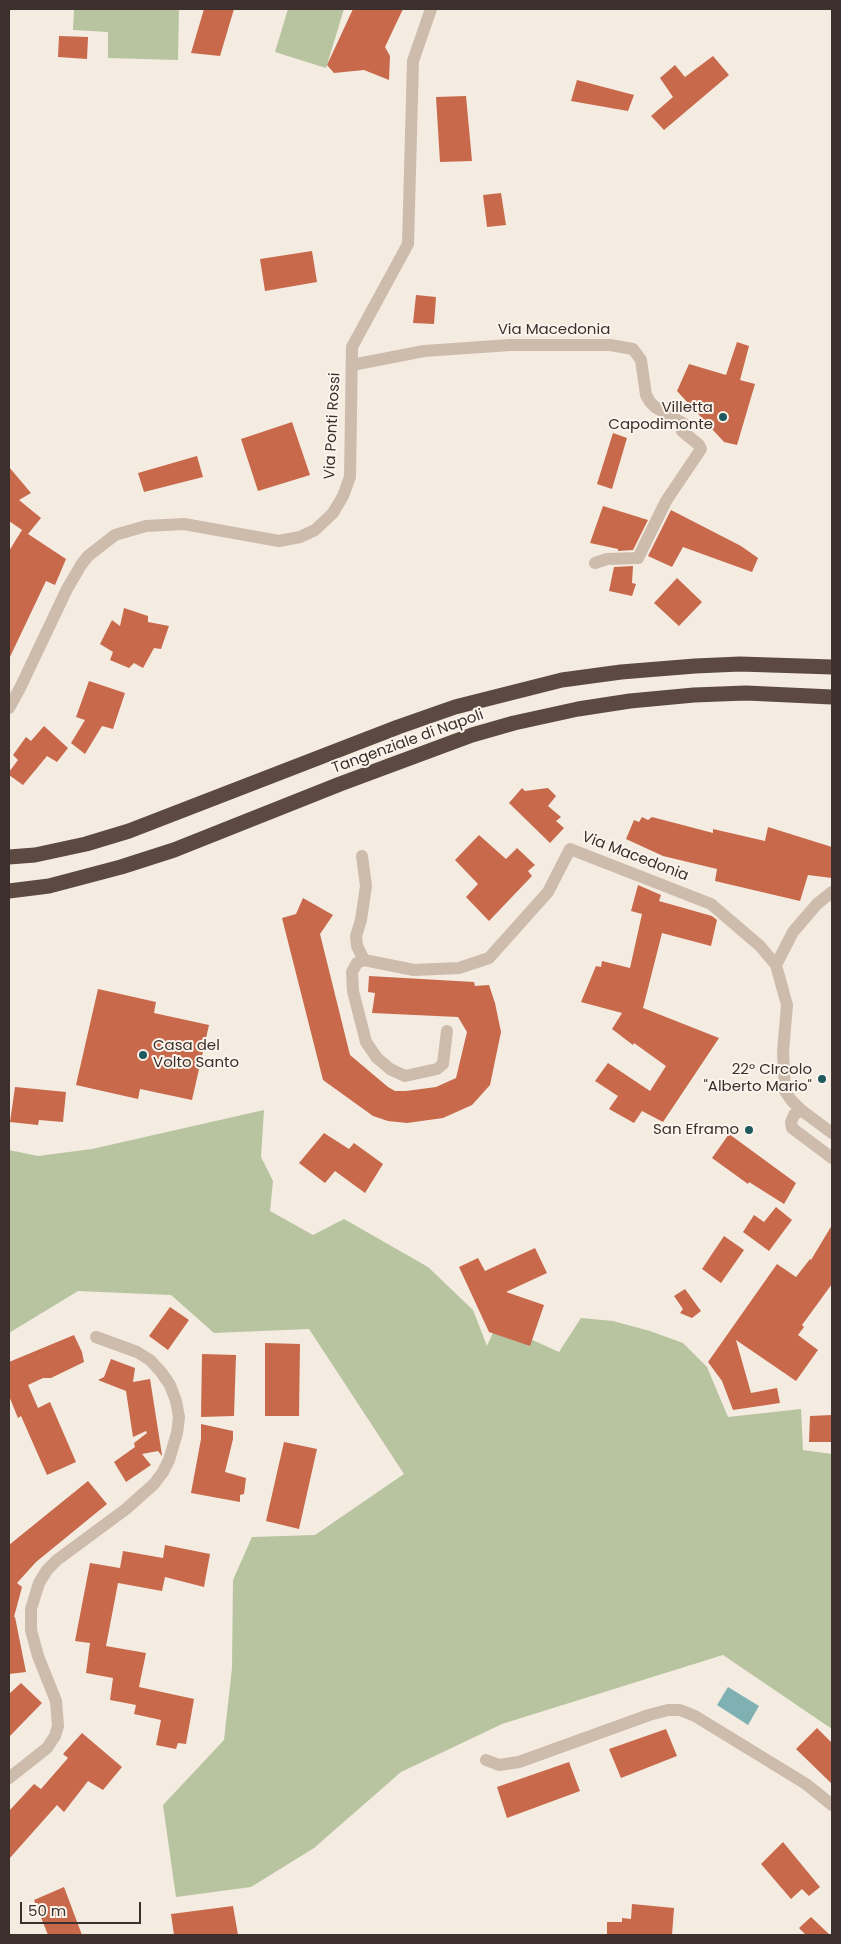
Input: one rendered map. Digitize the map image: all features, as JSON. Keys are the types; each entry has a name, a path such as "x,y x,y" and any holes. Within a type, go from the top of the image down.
{"highway":[{"name":"Tangenziale di Napoli","path":"9,857 35,855 69,848 129,831 406,724 455,707 562,680 622,672 695,666 740,664 832,667"},
{"name":"Tangenziale di Napoli","path":"9,891 50,886 174,850 340,784 472,735 514,723 630,701 685,696 746,693 832,697"}],"street":[{"name":"Via Ponti Rossi","path":"9,708 67,589 81,565 88,556 115,535 146,526 184,524 279,541 300,537 315,530 333,513 343,496 350,477 352,346 408,244 413,61 431,9"},
{"name":"Via Macedonia","path":"352,365 424,351 510,345 610,345 633,350 641,360 646,395 650,402 684,424 682,431 699,445 701,449 666,501 638,558 607,559 595,563"},
{"name":"Via Macedonia","path":"364,960 414,970 460,968 489,958 548,892 570,849 711,904 760,946 776,965 787,1005 783,1052 785,1091 801,1110 832,1132"},
{"path":"362,856 366,886 361,920 356,936 357,946 364,960 357,963 352,972 353,991 366,1042 377,1058 390,1069 404,1076 437,1069 443,1064 447,1031"},
{"path":"776,965 793,932 817,904 832,892"},
{"path":"801,1110 794,1115 791,1122 792,1128 832,1158"},
{"path":"9,1778 46,1748 58,1726 56,1701 38,1656 31,1630 31,1609 39,1583 47,1570 57,1560 126,1509 154,1484 169,1460 177,1433 176,1401 170,1386 161,1372 150,1360 137,1352 96,1337"},
{"path":"486,1760 499,1765 519,1762 649,1715 668,1710 680,1710 695,1716 806,1784 832,1805"}],"green space":[{"path":"74,9 179,9 178,60 108,58 108,32 73,30"},
{"path":"288,9 344,9 326,68 275,52"},
{"path":"264,1110 261,1157 273,1181 270,1211 313,1235 344,1219 428,1267 473,1310 487,1346 497,1324 559,1352 581,1318 613,1321 650,1331 683,1343 707,1367 728,1417 801,1409 803,1450 832,1454 832,1729 723,1655 502,1724 401,1772 314,1848 251,1887 176,1897 163,1805 224,1740 232,1668 233,1580 252,1537 315,1535 404,1474 309,1329 214,1333 171,1295 78,1291 9,1333 9,1150 38,1156 92,1149"}],"water":[{"path":"728,1687 759,1706 748,1725 717,1705"}],"building":[{"path":"204,9 234,9 220,56 191,53"},
{"path":"353,9 403,9 385,47 390,56 389,80 364,70 334,73 327,65"},
{"path":"59,36 88,37 87,59 58,57"},
{"path":"713,56 729,75 664,130 651,116 673,97 660,78 675,65 685,77"},
{"path":"577,80 634,95 628,111 571,101"},
{"path":"466,96 472,161 440,162 436,97"},
{"path":"501,193 506,225 487,227 483,195"},
{"path":"312,251 317,282 265,291 260,259"},
{"path":"416,295 436,297 434,324 413,323"},
{"name":"Villetta Capodimonte","path":"737,342 749,346 740,380 755,384 737,445 724,442 677,391 689,364 726,375"},
{"path":"292,422 310,475 258,491 241,439"},
{"path":"613,433 627,438 612,489 597,484"},
{"path":"197,456 203,477 144,492 138,473"},
{"path":"9,467 31,493 19,500 41,518 28,534 9,521"},
{"path":"603,506 648,520 633,550 618,551 618,549 590,543"},
{"path":"671,510 741,546 758,558 752,572 683,547 672,567 648,556"},
{"path":"22,530 66,559 55,585 46,581 9,659 9,551"},
{"path":"633,566 632,583 636,584 632,596 609,591 614,567"},
{"path":"677,578 702,602 679,626 654,603"},
{"path":"124,608 148,616 148,622 169,626 161,649 154,648 143,668 134,663 129,668 110,660 113,652 100,644 112,620 120,626"},
{"path":"89,681 125,693 113,729 102,726 85,754 71,743 85,720 76,717"},
{"path":"44,726 68,748 57,762 47,756 23,785 9,775 9,772 18,760 13,755 26,737 31,741"},
{"path":"522,788 525,791 548,788 556,796 548,806 561,817 556,821 564,828 550,843 509,803"},
{"path":"642,817 648,820 652,817 713,833 713,829 765,841 768,827 832,847 832,878 808,875 800,901 715,881 717,869 663,856 626,839 634,820 639,822"},
{"path":"479,835 506,859 517,848 535,865 528,871 532,876 489,921 466,897 478,884 455,860"},
{"path":"638,885 661,895 659,901 712,916 717,920 711,946 662,933 643,1008 719,1038 663,1122 642,1111 634,1123 609,1109 618,1096 595,1081 608,1063 650,1091 666,1066 612,1029 622,1013 581,1002 596,966 601,967 602,961 630,968 642,914 631,911"},
{"path":"303,898 333,915 320,934 350,1055 395,1091 436,1087 456,1078 467,1032 458,1017 372,1013 375,993 368,992 369,976 474,982 475,986 489,985 501,1032 490,1085 472,1105 443,1118 407,1123 388,1121 373,1116 323,1080 282,918 296,914"},
{"name":"Casa del Volto Santo","path":"98,989 156,1002 154,1013 209,1025 192,1100 140,1089 138,1099 76,1085"},
{"path":"15,1087 66,1092 63,1122 39,1120 38,1125 10,1122"},
{"path":"324,1133 349,1149 354,1143 383,1164 365,1193 335,1171 325,1183 299,1163"},
{"path":"729,1134 796,1183 784,1204 749,1182 748,1184 712,1158"},
{"path":"776,1207 792,1220 769,1251 743,1232 754,1215 764,1222"},
{"path":"832,1225 832,1284 802,1325 804,1327 798,1335 818,1350 796,1381 736,1340 751,1393 777,1388 780,1403 733,1410 722,1381 708,1362 777,1264 796,1277 811,1260"},
{"path":"724,1236 744,1250 721,1283 702,1269"},
{"path":"535,1248 547,1273 506,1292 544,1305 530,1346 489,1332 459,1267 478,1258 485,1271"},
{"path":"685,1289 701,1311 692,1318 680,1313 683,1309 674,1296"},
{"path":"170,1307 189,1320 168,1350 149,1336"},
{"path":"74,1335 82,1352 84,1362 51,1378 43,1378 28,1385 38,1408 50,1402 76,1462 47,1475 21,1416 18,1418 9,1396 9,1362"},
{"path":"265,1343 300,1344 299,1416 265,1416"},
{"path":"202,1354 236,1355 234,1416 201,1417"},
{"path":"111,1359 135,1368 133,1382 150,1379 162,1455 158,1451 142,1454 151,1465 126,1482 114,1462 135,1447 134,1443 147,1433 146,1431 133,1437 126,1391 98,1380 104,1377"},
{"path":"832,1415 832,1442 809,1442 810,1416"},
{"path":"201,1424 233,1431 233,1439 225,1472 246,1478 244,1494 240,1495 240,1502 191,1493 201,1439"},
{"path":"284,1442 317,1449 299,1529 266,1521"},
{"path":"88,1481 107,1504 36,1562 17,1583 22,1587 14,1617 26,1672 9,1674 9,1545"},
{"path":"165,1545 210,1554 204,1587 165,1577 162,1591 118,1583 106,1646 146,1653 139,1687 194,1699 186,1744 178,1743 176,1749 156,1745 161,1720 134,1714 136,1705 110,1700 113,1678 86,1673 90,1643 75,1641 90,1563 120,1568 123,1551 163,1558"},
{"path":"21,1683 42,1703 9,1737 9,1694"},
{"path":"817,1728 832,1743 832,1784 796,1749"},
{"path":"666,1729 677,1756 621,1778 609,1749"},
{"path":"82,1733 122,1767 103,1790 88,1781 64,1812 57,1805 9,1859 9,1811 34,1784 41,1789 68,1758 63,1754"},
{"path":"569,1762 580,1791 507,1818 497,1787"},
{"path":"783,1842 820,1887 809,1896 802,1889 791,1899 761,1864"},
{"path":"64,1887 82,1935 48,1935 34,1900"},
{"path":"632,1904 674,1908 672,1935 607,1935 607,1922 622,1922 622,1918 631,1919"},
{"path":"233,1906 238,1935 174,1935 171,1914"},
{"path":"811,1917 830,1935 806,1935 799,1928"}],"place":[{"name":"Villetta Capodimonte","path":"723,417"},
{"name":"Casa del Volto Santo","path":"143,1055"},
{"name":"22° CIrcolo \"Alberto Mario\"","path":"822,1079"},
{"name":"San Eframo","path":"749,1130"}]}
